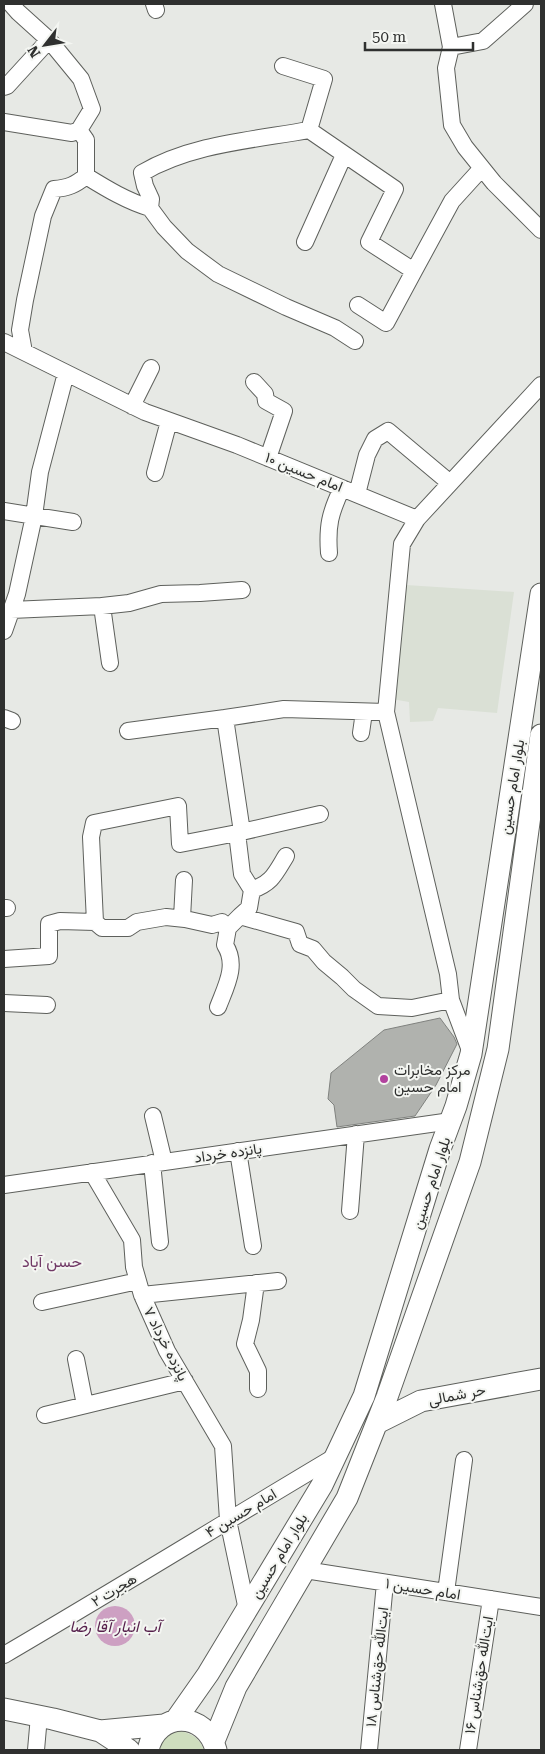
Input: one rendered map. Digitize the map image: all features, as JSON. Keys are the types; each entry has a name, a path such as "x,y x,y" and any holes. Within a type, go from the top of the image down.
{"main road":[{"name":"بلوار امام حسین","path":"148,1750 149,1742 155,1732 169,1723 208,1674 322,1485 364,1396 440,1149 452,1121 471,1054 541,594"},
{"name":"بلوار امام حسین","path":"215,1746 236,1687 347,1498 377,1423 470,1162 498,1049 541,735"},
{"name":"حر شمالی","path":"377,1423 421,1401 541,1379"},
{"path":"4,1709 100,1731 129,1750"},
{"path":"100,1731 187,1720 198,1724 207,1731 215,1746"}],"street":[{"path":"4,122 72,133 79,130 92,109 81,79 49,40 11,4"},
{"path":"443,4 451,47 446,68 452,125 465,147 494,183 541,230"},
{"path":"451,47 483,41 525,4"},
{"path":"4,87 49,40"},
{"path":"283,66 324,79 308,130"},
{"path":"79,130 86,140 86,176"},
{"path":"150,208 151,199 142,173 156,165 195,151 308,130 395,189 369,242 414,272"},
{"path":"305,242 344,154"},
{"path":"358,305 386,323 452,201 482,168"},
{"path":"86,176 112,192 150,208 164,228 187,251 218,274 335,328 355,341"},
{"path":"24,352 20,330 43,216 54,189 75,185 86,176"},
{"name":"امام حسین ۱۰","path":"4,342 132,406 268,458 417,519"},
{"path":"132,406 151,368"},
{"path":"4,631 17,594 34,516 40,472 66,373"},
{"path":"254,382 265,394 266,401 284,410 268,458"},
{"path":"471,1054 451,1000 448,974 386,712 402,544 417,519 541,385"},
{"path":"155,472 169,421"},
{"path":"328,553 328,530 333,507 350,491 374,439 388,431 450,484"},
{"path":"4,511 73,522"},
{"path":"11,610 102,606 129,603 161,594 200,594 242,590"},
{"path":"102,606 110,663"},
{"path":"128,731 284,709 386,712"},
{"path":"361,733 364,712"},
{"path":"218,1007 232,965 231,952 225,945 234,922 249,908 252,890 242,874 225,718"},
{"path":"320,814 239,833 180,844 178,806 94,823 90,836 96,922 102,928 128,928 137,922 166,917 182,918 212,925 222,922 234,922 296,932 300,944 313,949 324,962 354,989 378,1006 412,1008 451,1000"},
{"path":"252,890 264,886 272,878 286,856"},
{"path":"182,918 184,880"},
{"path":"4,959 49,956 49,924 60,921 96,922"},
{"path":"4,1003 47,1005"},
{"path":"153,1116 158,1162 160,1242"},
{"name":"پانزده خرداد","path":"4,1184 452,1121"},
{"path":"350,1211 356,1134"},
{"path":"238,1151 253,1246"},
{"name":"پانزده خرداد ۷","path":"92,1172 132,1240 134,1268 140,1288 167,1350 223,1446 228,1520 247,1610"},
{"path":"42,1302 140,1288 278,1281"},
{"path":"256,1283 251,1320 245,1344 258,1371 258,1389"},
{"path":"76,1359 85,1405"},
{"path":"45,1415 185,1381"},
{"name":"امام حسین ۴","path":"147,1571 336,1456"},
{"path":"446,1592 464,1460"},
{"name":"امام حسین ۱","path":"305,1570 541,1607"},
{"name":"هجرت ۲","path":"4,1656 147,1571"},
{"name":"ایت‌الله حق‌شناس ۱۸","path":"369,1750 385,1583"},
{"name":"ایت‌الله حق‌شناس ۱۶","path":"468,1750 491,1599"},
{"path":"36,1750 39,1716"}],"shaded area":[{"path":"406,585 514,592 497,713 438,708 433,721 410,722 409,702 392,699"}],"green space":[{"path":"181,1731 196,1738 204,1750 157,1750 167,1737"}],"water":[{"name":"آب انبار آقا رضا","path":"111,1606 119,1606 126,1609 132,1615 135,1626 132,1637 126,1643 119,1646 111,1646 104,1643 98,1637 95,1630 95,1622 98,1615 104,1609"}],"building":[{"name":"مرکز مخابرات امام حسین","path":"440,1018 457,1044 436,1085 415,1116 337,1127 334,1105 328,1099 331,1073 384,1030"}],"place":[{"name":"مرکز مخابرات امام حسین","path":"384,1079"}],"district":[{"name":"حسن آباد","path":"52,1261"}]}
